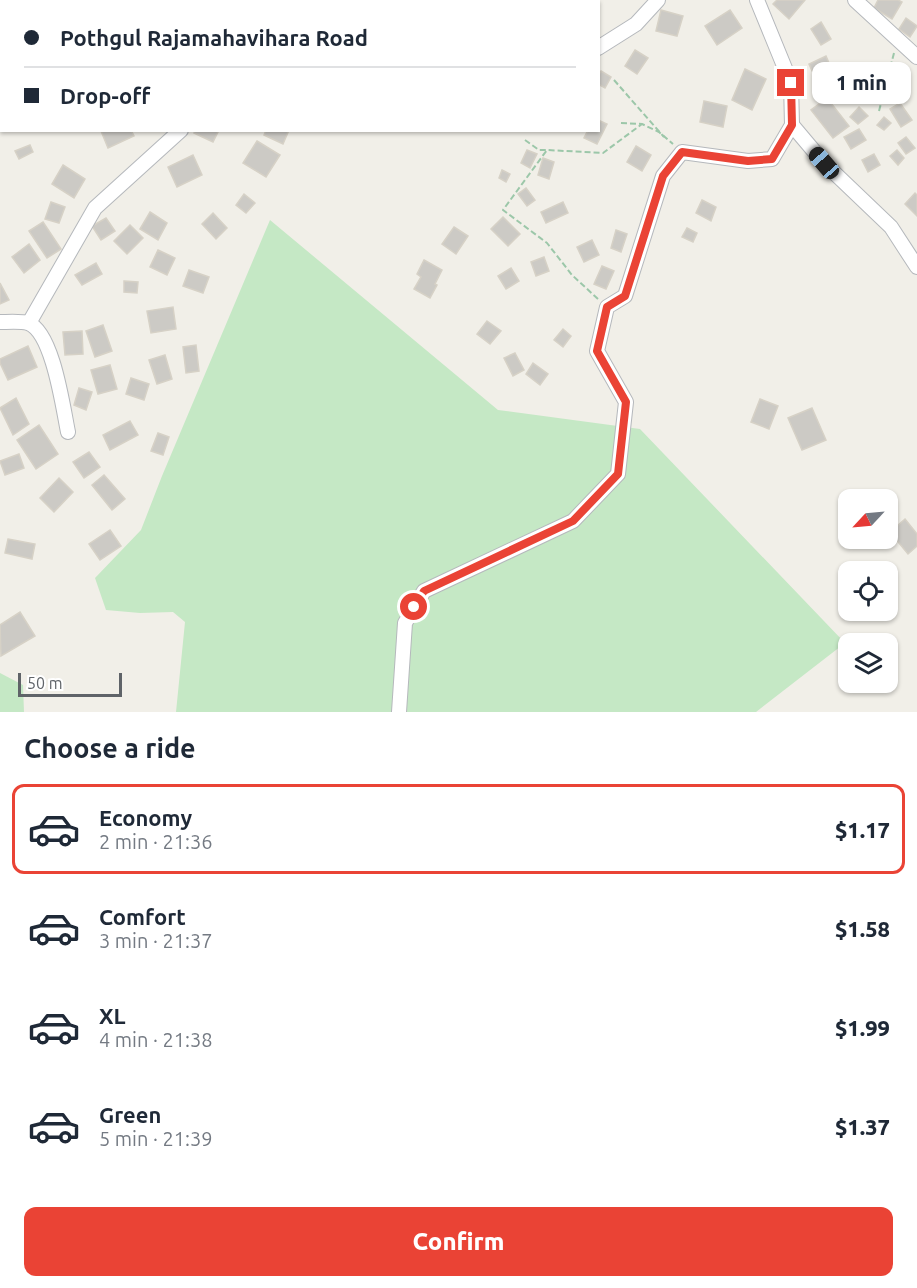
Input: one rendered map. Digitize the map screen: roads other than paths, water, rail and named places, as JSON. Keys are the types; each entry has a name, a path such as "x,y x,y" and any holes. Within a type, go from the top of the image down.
{"street":[{"path":"600,47 636,24 658,0"},
{"path":"399,712 405,623 424,591 573,521 618,474 626,402 597,351 607,307 625,296 663,176 682,152 748,161 772,159 792,125 791,83 757,0"},
{"path":"855,0 917,57"},
{"path":"792,125 824,163 891,226 917,267"},
{"path":"29,323 95,207 179,132"},
{"path":"0,322 29,323 40,333 51,354 68,432"}]}
